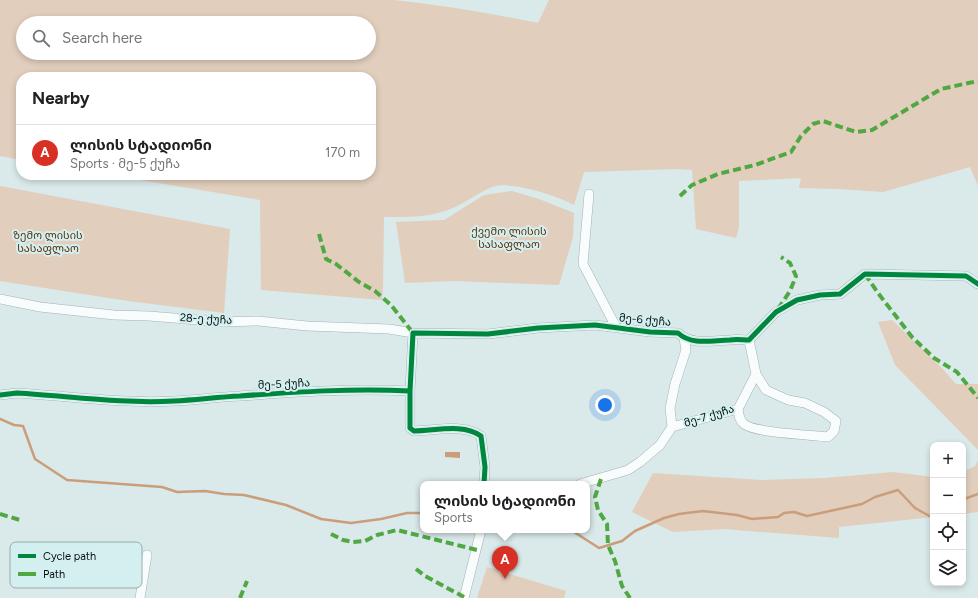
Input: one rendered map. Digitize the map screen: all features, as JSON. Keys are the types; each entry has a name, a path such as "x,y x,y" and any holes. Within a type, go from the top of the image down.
{"street":[{"path":"589,194 583,264 616,327"},
{"path":"738,410 740,419 744,424 750,427 771,431 828,437 834,431 836,421 824,412 805,403 788,400 766,390 756,374 749,340 776,312 797,300 820,295 840,294 865,274 966,276 978,284"},
{"name":"28-ე ქუჩა","path":"0,299 40,306 114,315 149,316 217,322 258,321 307,326 389,329 413,333"},
{"name":"მე-6 ქუჩა","path":"413,333 488,334 538,328 595,325 650,332 678,333 684,338 706,342 749,340"},
{"path":"413,333 410,428 414,431 452,429 474,431 481,436 485,467 484,481"},
{"path":"672,427 670,408 675,384 686,350 684,338"},
{"name":"მე-7 ქუჩა","path":"590,481 628,470 660,445 672,427 738,410 756,374"},
{"name":"მე-5 ქუჩა","path":"0,395 17,393 123,400 173,401 342,391 410,391"},
{"path":"464,598 480,533"},
{"path":"142,586 147,555"},
{"path":"140,598 142,588"}],"green space":[{"path":"0,0 394,0 430,4 538,23 549,0 978,0 978,186 970,167 883,192 799,188 801,178 739,181 739,227 736,238 696,229 692,170 677,169 584,172 574,205 557,197 533,190 500,185 492,187 445,211 415,217 384,217 382,300 261,290 260,200 140,180 376,180 376,72 16,72 16,159 0,156"},
{"name":"ზემო ლისის სასაფლაო","path":"0,186 230,229 224,313 128,301 0,281"},
{"name":"ქვემო ლისის სასაფლაო","path":"512,191 539,199 574,213 573,237 559,285 454,281 405,283 396,222 444,220 484,195"},
{"path":"892,320 940,366 956,384 978,384 978,450 895,365 878,322"},
{"path":"978,460 978,512 966,514 966,470 975,466"},
{"path":"893,472 930,477 930,517 839,527 839,538 724,529 673,532 632,512 653,473 761,480 825,478"},
{"path":"487,567 566,591 564,598 477,598"}],"shaded area":[{"path":"445,452 460,452 460,458 445,457"}],"waterway":[{"path":"0,419 14,425 23,426 35,459 67,480 162,487 177,492 205,491 244,495 286,505 321,519 351,523 381,519 407,513 420,513"},
{"path":"576,533 599,548 622,541 635,531 664,518 679,514 703,511 737,515 752,519 778,517 784,513 794,512 807,516 862,504 875,497 898,490 915,508 930,516"},
{"path":"966,499 978,494"}],"marked path":[{"path":"680,196 692,185 718,174 755,165 791,152 801,136 813,124 823,121 856,132 872,130 941,89 978,81"},
{"path":"319,234 326,259 336,264 359,282 375,291 391,305 413,333"},
{"path":"778,309 790,291 796,276 790,263 781,257"},
{"path":"865,274 912,337 934,358 957,372 978,398"},
{"path":"601,479 595,497 598,510 607,524 608,545 615,561 622,586 630,598"},
{"path":"0,514 20,520"},
{"path":"331,534 343,540 353,542 365,541 377,535 397,530 477,550"},
{"path":"416,569 425,576 464,597"},
{"path":"240,598 247,581"}],"cycle path":[{"path":"410,391 413,333 488,334 538,328 595,325 650,332 678,333 690,340 696,341 749,340 776,312 797,300 820,295 840,294 865,274 966,276 978,284"},
{"path":"0,395 17,393 115,401 154,402 325,391 410,391 410,428 414,431 457,429 474,432 481,436 485,467 484,481"}],"place":[{"name":"ლისის სტადიონი","path":"505,579"}]}
